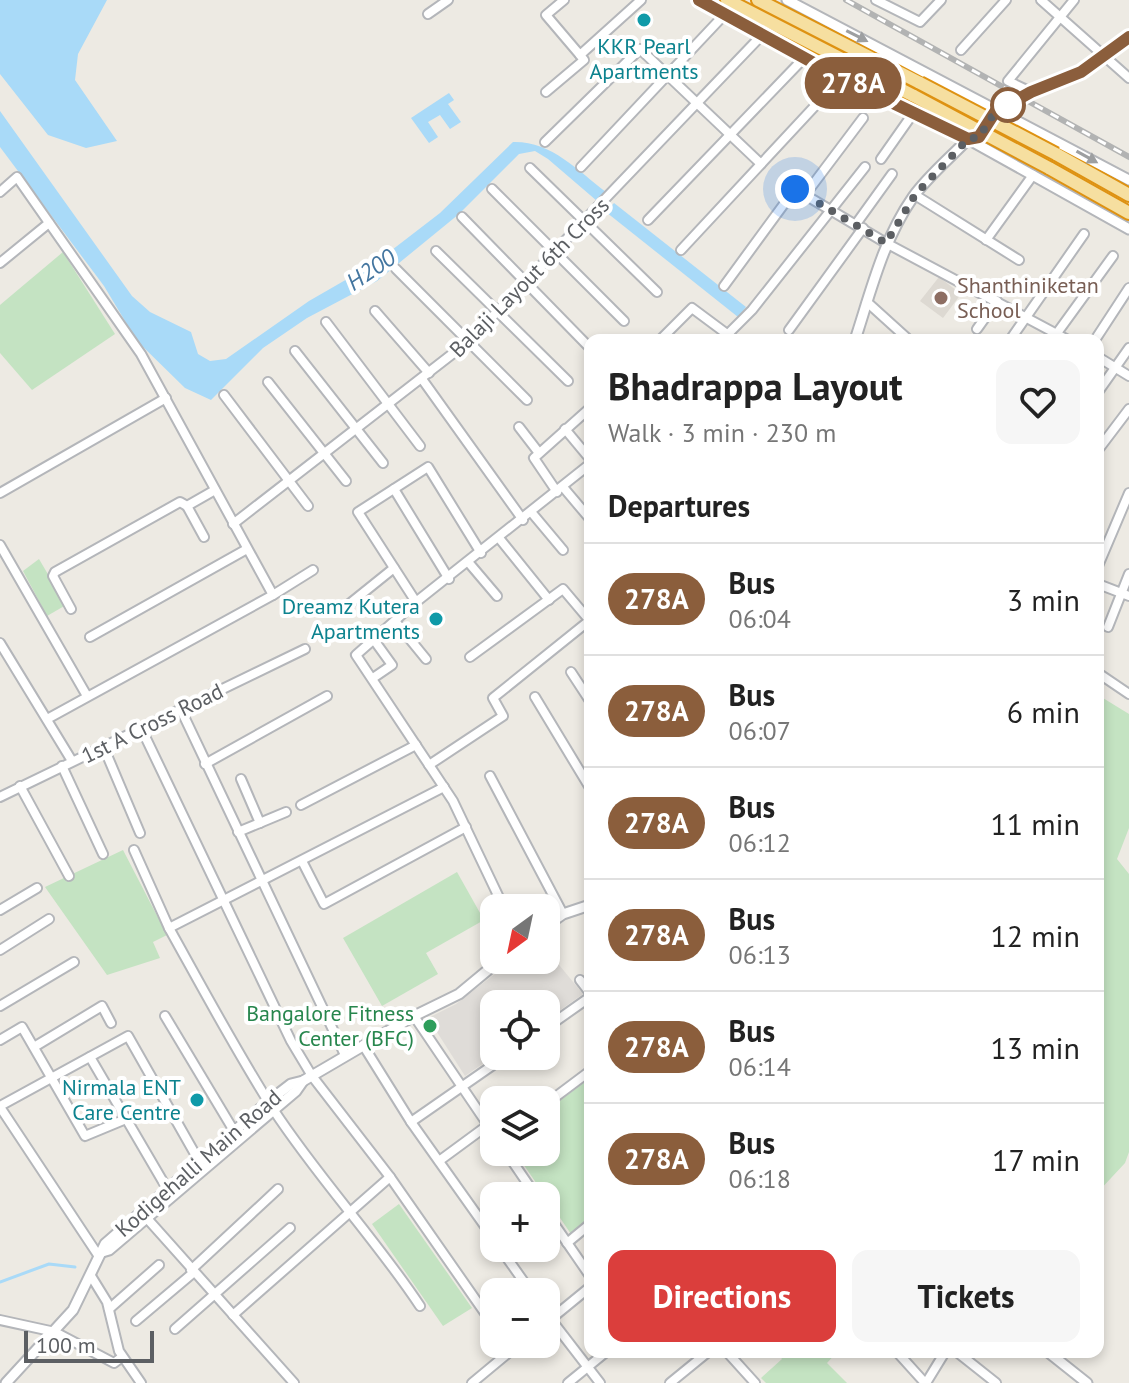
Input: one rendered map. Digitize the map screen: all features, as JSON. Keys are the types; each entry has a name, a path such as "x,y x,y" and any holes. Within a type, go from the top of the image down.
{"highway":[{"path":"727,0 914,96 1129,213"},
{"path":"758,0 1129,195"}],"street":[{"path":"428,14 448,0"},
{"path":"546,92 584,60 546,15 564,0"},
{"path":"580,55 641,0"},
{"path":"699,0 841,78 970,138 1129,229"},
{"path":"787,0 1129,180"},
{"path":"876,0 920,22 941,0"},
{"path":"961,50 1006,0"},
{"path":"1041,0 1129,78"},
{"path":"1031,92 1008,81 1074,0"},
{"path":"581,167 724,15"},
{"name":"Balaji Layout 6th Cross","path":"233,524 469,341 598,210 762,35"},
{"path":"857,334 886,243 915,195 970,138 979,137 998,111 1031,92 1081,72 1129,37"},
{"path":"545,142 640,49 761,164"},
{"path":"648,220 805,57"},
{"path":"681,250 841,78"},
{"path":"881,159 937,78"},
{"path":"805,195 863,118"},
{"path":"731,334 865,167"},
{"path":"530,168 657,292"},
{"path":"789,330 892,174"},
{"path":"986,240 1033,175"},
{"path":"0,192 17,177 141,354 273,595"},
{"path":"492,189 624,321"},
{"path":"724,286 795,189 886,243 1028,317 1050,334"},
{"path":"915,195 1019,260"},
{"path":"462,217 584,342"},
{"path":"0,263 49,223"},
{"path":"1015,334 1084,234"},
{"path":"436,251 568,381"},
{"path":"1056,334 1113,256"},
{"path":"396,269 527,400"},
{"path":"1099,334 1129,288"},
{"path":"977,329 997,301"},
{"path":"867,302 902,334"},
{"path":"666,334 692,308 723,334"},
{"path":"375,311 425,376 523,520"},
{"path":"326,322 420,446"},
{"path":"1104,384 1129,348"},
{"path":"295,351 383,463"},
{"path":"1104,361 1129,376"},
{"path":"268,382 346,481"},
{"path":"224,395 308,506"},
{"path":"0,493 166,398"},
{"path":"1104,442 1129,409"},
{"path":"584,413 534,458 584,513"},
{"path":"519,427 539,453"},
{"path":"565,429 584,454"},
{"path":"416,602 358,512 428,467 481,553"},
{"path":"497,894 444,787 356,655 416,602 532,513 584,467"},
{"path":"394,489 449,579"},
{"path":"187,506 215,490"},
{"path":"1104,552 1129,493"},
{"path":"71,609 53,576 55,572 180,502 187,506 204,537"},
{"path":"532,513 563,550"},
{"path":"499,538 549,600"},
{"path":"0,545 87,696"},
{"path":"90,637 247,549"},
{"path":"469,563 497,596"},
{"path":"348,605 394,568"},
{"path":"49,718 313,570"},
{"path":"1108,627 1125,594 1129,574"},
{"path":"1104,586 1125,594"},
{"path":"470,657 563,589 584,613"},
{"path":"395,621 426,659"},
{"path":"429,765 503,716 493,698 584,625"},
{"path":"373,678 392,665 374,640"},
{"path":"0,643 49,718 72,761"},
{"name":"1st A Cross Road","path":"0,797 305,649"},
{"path":"571,672 584,692"},
{"path":"1104,677 1129,694"},
{"path":"205,764 327,696"},
{"path":"535,697 584,778"},
{"path":"181,710 345,1055"},
{"path":"142,730 308,1078 390,1177 480,1306"},
{"path":"301,805 416,745"},
{"path":"104,748 140,833"},
{"path":"62,766 103,854"},
{"path":"490,776 563,914"},
{"path":"241,779 260,823"},
{"path":"20,786 69,876"},
{"path":"169,928 444,787"},
{"path":"238,832 286,812"},
{"path":"302,861 324,904 466,827"},
{"path":"134,850 169,928 271,1105 351,1215 384,1252 420,1306"},
{"path":"0,910 37,888"},
{"path":"560,916 584,907"},
{"path":"0,950 49,919"},
{"path":"0,1006 74,962"},
{"name":"Kodigehalli Main Road","path":"11,1382 80,1300 98,1254 271,1105 291,1084 308,1078 414,1016 459,994 483,974"},
{"path":"580,980 584,986"},
{"path":"560,1018 584,1000"},
{"path":"34,1047 102,1006 111,1023"},
{"path":"165,1016 234,1131"},
{"path":"414,1016 480,1113"},
{"path":"0,1040 22,1027 85,1136 126,1119"},
{"path":"98,1254 0,1106 128,1036 199,1161"},
{"path":"363,1045 411,1122 480,1219"},
{"path":"90,1057 169,1193"},
{"path":"411,1122 485,1070"},
{"path":"560,1094 584,1076"},
{"name":"Kodigehalli Main Road","path":"169,1193 199,1161 271,1105"},
{"path":"439,1161 480,1131"},
{"path":"233,1315 351,1215 390,1177"},
{"path":"136,1321 278,1189"},
{"path":"144,1215 294,1383"},
{"path":"175,1329 290,1228"},
{"path":"567,1243 584,1229"},
{"path":"560,1233 584,1267"},
{"path":"109,1309 159,1265"},
{"path":"91,1276 99,1284 109,1309 122,1357 141,1383"},
{"path":"560,1309 584,1291"},
{"path":"0,1320 55,1332 114,1363 122,1357"},
{"path":"560,1335 600,1383"},
{"path":"472,1383 499,1358"},
{"path":"568,1383 599,1358"},
{"path":"674,1382 701,1358"},
{"path":"732,1358 755,1383"},
{"path":"902,1358 925,1383 941,1358"},
{"path":"965,1358 996,1383"},
{"path":"1056,1358 1087,1383"}],"shaded area":[{"name":"Shanthiniketan School","path":"939,277 961,294 943,318 920,301"},
{"path":"560,966 583,994 560,1010 560,990 480,990 480,1066 465,1076 428,1018 456,1004 495,974 560,974"}],"green space":[{"path":"63,252 115,334 32,390 0,353 0,305"},
{"path":"39,559 66,605 47,616 23,571"},
{"path":"1104,699 1129,714 1129,828 1117,859 1129,874 1129,1152 1125,1163 1104,1186"},
{"path":"123,850 167,935 153,942 160,958 107,975 45,887"},
{"path":"457,872 480,913 480,922 426,953 438,974 382,1006 343,938"},
{"path":"584,1082 584,1223 571,1234 560,1218 560,1182 535,1182 525,1166 560,1166 560,1100"},
{"path":"399,1204 472,1308 443,1326 372,1224"},
{"path":"832,1358 827,1363 847,1383 766,1383 761,1378 782,1359"}],"water":[{"path":"0,0 107,0 78,54 75,80 117,141 86,148 48,135 0,74"},
{"path":"449,93 454,100 448,104 461,122 450,129 440,115 428,122 438,137 429,143 411,118"},
{"name":"H200","path":"0,111 132,296 150,312 191,332 198,354 210,361 226,359 309,301 375,263 440,213 513,142 539,146 551,152 606,192 597,201 535,151 519,154 459,214 377,281 307,318 263,348 211,400 185,388 137,341 104,286 0,147"},
{"path":"614,203 746,307 738,317 606,212"}],"waterway":[{"path":"0,1282 49,1264 75,1267"}],"railway":[{"path":"846,0 1129,157"}],"bus line":[{"name":"278A","path":"699,0 841,78 968,139 971,136 979,137 995,118 995,112 1031,92 1081,72 1129,37"}],"place":[{"name":"KKR Pearl Apartments","path":"644,20"},
{"name":"Shanthiniketan School","path":"941,298"},
{"name":"Dreamz Kutera Apartments","path":"436,619"},
{"name":"Bangalore Fitness Center (BFC)","path":"430,1026"},
{"name":"Nirmala ENT Care Centre","path":"197,1100"}],"route":[{"path":"795,189 886,243 915,195 971,136 979,137 995,118 995,112 1011,104 1008,105"}]}
